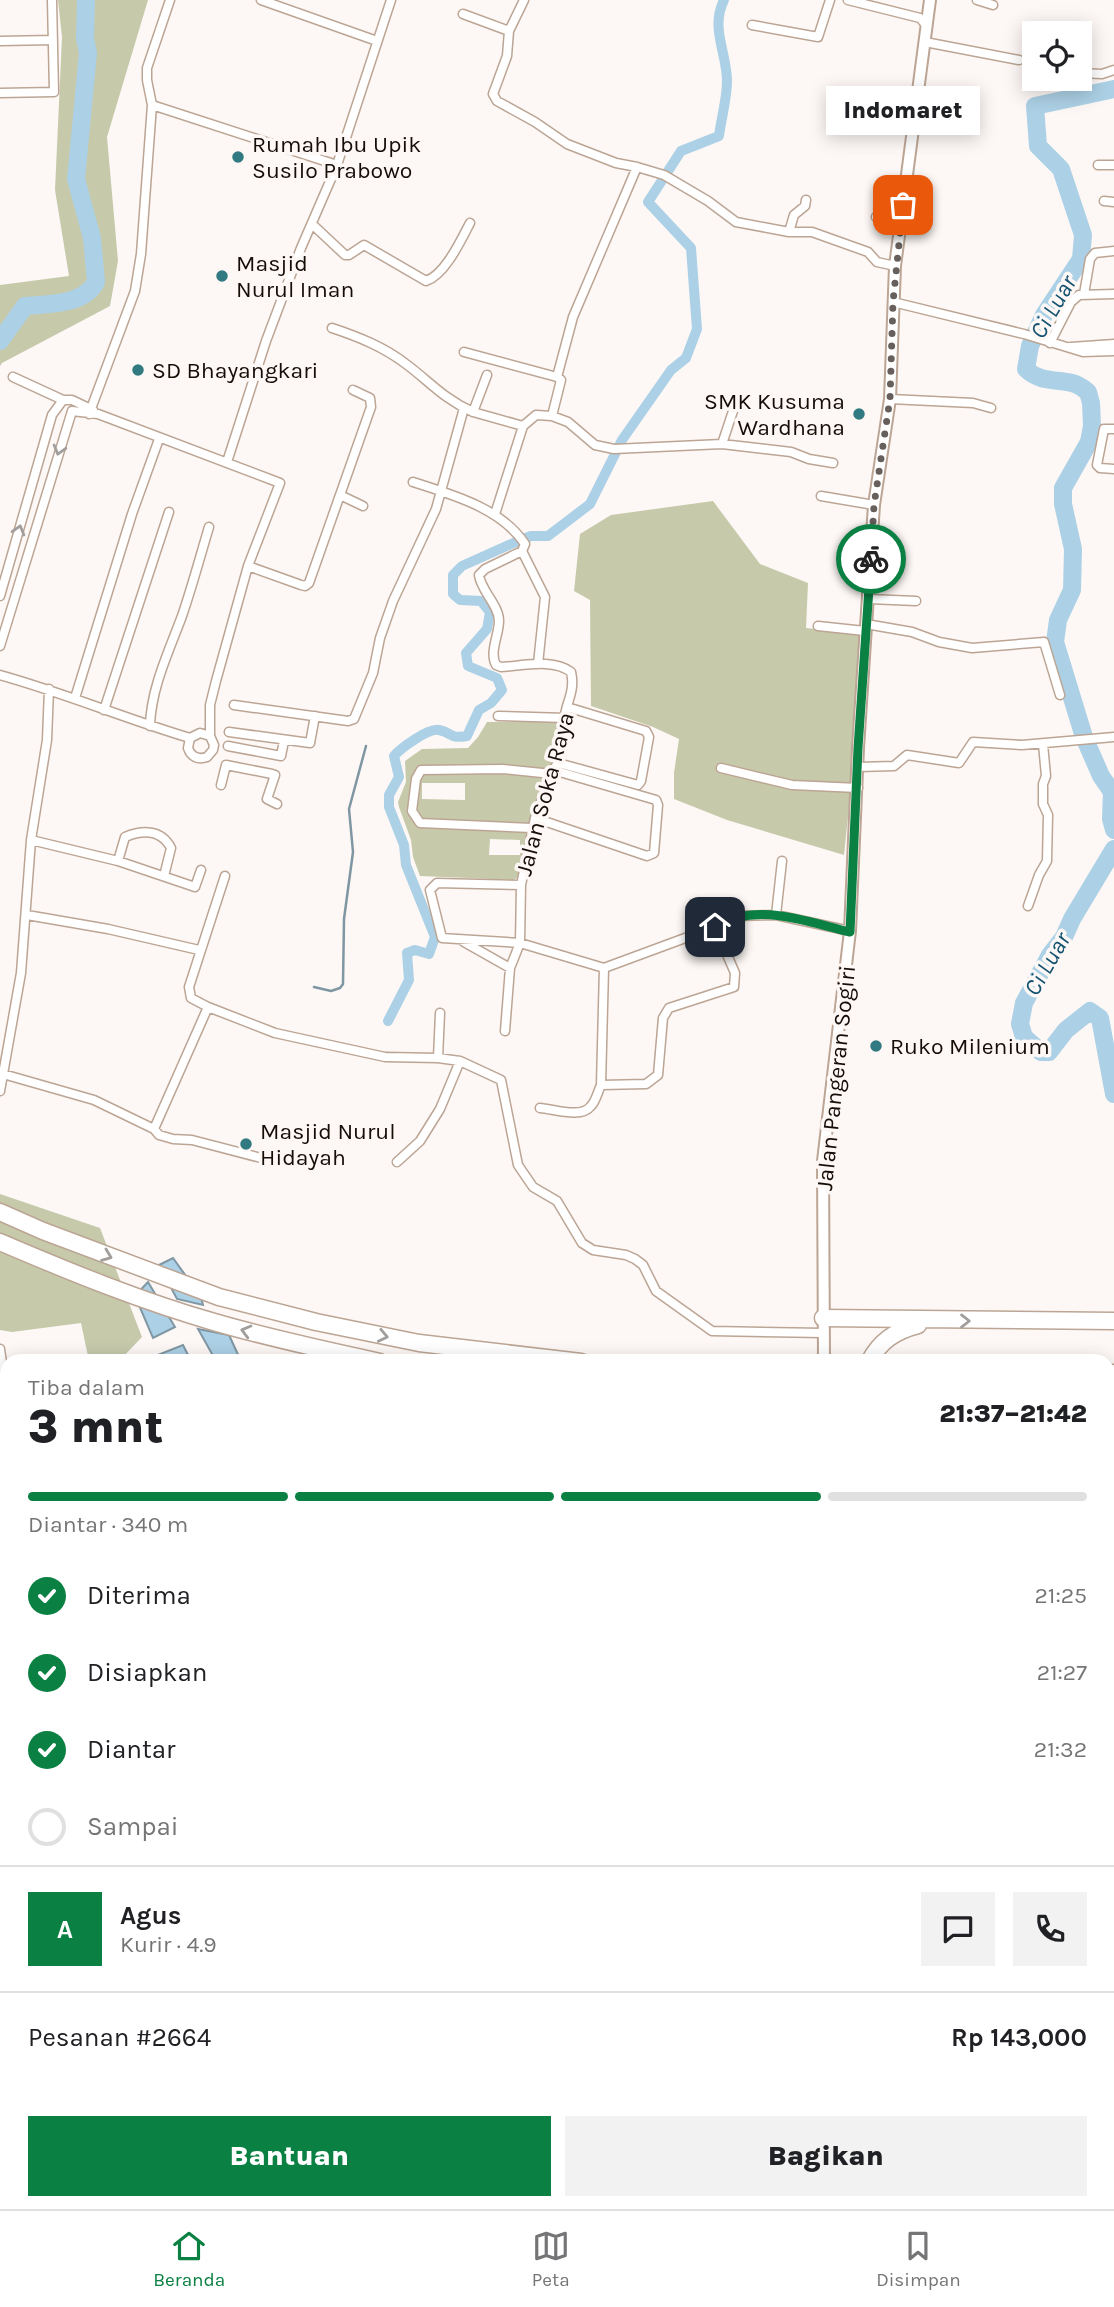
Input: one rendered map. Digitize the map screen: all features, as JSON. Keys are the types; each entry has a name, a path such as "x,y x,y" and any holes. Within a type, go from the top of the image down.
{"highway":[{"path":"0,1212 43,1231 219,1297 316,1322 419,1343 513,1354"},
{"path":"0,1242 129,1294 201,1318 341,1354"},
{"path":"823,1326 934,1321 1114,1321"},
{"path":"873,1354 888,1337 905,1328 934,1321"}],"street":[{"path":"0,93 54,92 52,0"},
{"path":"93,412 135,291 141,254 152,105 147,68 170,0"},
{"path":"261,0 377,41"},
{"path":"226,462 266,341 301,248 337,165 391,0"},
{"path":"524,0 509,31 507,56 492,94 497,102 535,122 567,144 617,163 664,175 708,201 736,222 789,232 812,232 868,252 877,262 895,266"},
{"path":"752,25 819,36 830,0"},
{"path":"848,0 871,2 920,18 927,26"},
{"name":"Jalan Pangeran Sogiri","path":"824,1354 823,1161 850,932 857,767 874,505 890,399 895,266 930,0"},
{"path":"977,0 993,5"},
{"path":"463,13 509,31"},
{"path":"0,41 53,40"},
{"path":"925,42 1019,60"},
{"path":"1092,73 1101,74 1114,69"},
{"path":"152,105 337,165"},
{"path":"1098,165 1114,165"},
{"path":"557,377 573,317 638,167"},
{"path":"789,232 794,215 805,206 806,201"},
{"path":"1104,201 1114,202"},
{"path":"876,217 901,219"},
{"path":"313,225 345,255 364,245 426,281 438,274 470,223"},
{"path":"1084,294 1090,259 1095,253 1114,251"},
{"path":"1046,341 1071,302 1079,295 1114,295"},
{"path":"893,302 1024,334 1083,352 1114,351"},
{"path":"332,328 382,348 407,364 433,388 468,410 523,426"},
{"path":"1071,347 1114,344"},
{"path":"464,352 557,377 561,380 561,387 552,416"},
{"path":"234,705 348,721 354,719 373,673 380,638 393,601 442,492 468,410 487,375"},
{"path":"13,377 159,439 280,483 248,566 210,705 213,750 207,757 197,758 190,752 190,738"},
{"path":"248,566 301,586 307,585 372,402 370,398 354,390"},
{"path":"890,399 973,403 991,408"},
{"path":"0,596 52,415 63,400"},
{"path":"722,444 736,402"},
{"path":"0,646 71,412 93,412"},
{"path":"495,514 523,426 536,415 552,416 568,422 595,445 614,449 722,444 791,452 809,459 833,463"},
{"path":"1114,429 1104,429 1097,465 1100,468 1114,469"},
{"path":"75,698 132,514 159,439"},
{"path":"413,482 495,514 516,531 545,597 538,664 501,667 495,663 493,655 499,619 480,575 485,569 523,547"},
{"path":"340,495 363,506"},
{"path":"821,496 874,505"},
{"path":"104,710 169,512"},
{"path":"150,726 150,715 164,661 182,615 209,527"},
{"path":"869,599 916,601"},
{"path":"818,626 912,632 926,639 972,648 1044,642 1060,695"},
{"name":"Jalan Soka Raya","path":"520,943 521,884 532,828 554,769 566,708 572,693 571,672 562,666 538,664"},
{"path":"0,676 49,689 190,738 200,733 210,736"},
{"path":"0,1091 21,974 31,840 47,740 49,689"},
{"path":"532,828 420,823 412,811 416,779 421,771 554,769 638,785 649,737 646,732 566,708"},
{"path":"229,732 310,743 315,716"},
{"path":"498,716 566,718"},
{"path":"857,767 894,766 907,755 959,763 969,744 978,741 1022,745 1114,737"},
{"path":"228,746 281,756 284,741"},
{"path":"1028,906 1047,861 1048,815 1043,804 1043,784 1046,776 1043,744"},
{"path":"268,773 270,755"},
{"path":"221,785 226,765 275,775 267,799 277,804"},
{"path":"721,768 792,785 858,788"},
{"path":"535,818 647,856 654,853 658,805 656,800 554,769"},
{"path":"118,861 125,837 140,831 159,834 171,848 164,876"},
{"path":"31,840 118,861 195,887 201,870"},
{"path":"776,915 782,860"},
{"path":"225,876 199,950 189,988 191,998 275,1033 384,1057 460,1061 501,1080 519,1165 533,1187 557,1200 582,1243 593,1250 635,1259 643,1265 656,1291 712,1331 823,1326"},
{"path":"521,884 445,882 432,886 430,890 442,938 520,943 604,968 715,927 736,916 776,915 850,932"},
{"path":"27,915 119,931 199,950"},
{"path":"601,1085 646,1084 652,1080 658,1075 663,1018 669,1009 734,987 735,974 715,927"},
{"path":"460,940 510,968"},
{"path":"505,1031 510,968 520,943"},
{"path":"540,1108 582,1113 590,1108 601,1085 604,968"},
{"path":"154,1129 208,1007"},
{"path":"438,1058 440,1013"},
{"path":"397,1162 420,1141 440,1109 460,1061"},
{"path":"3,1074 94,1100 154,1129 159,1135 192,1140 261,1158"}],"green space":[{"path":"58,0 148,0 107,137 118,261 110,306 0,366 0,285 69,276 55,190 62,37"},
{"path":"713,501 760,564 808,583 806,628 867,634 844,855 727,820 674,799 674,773 679,739 653,727 591,706 590,600 574,591 580,534 611,515"},
{"path":"487,722 560,723 557,758 517,878 420,876 398,802 406,782 405,761 422,749 468,748","holes":["422,783 465,783 465,800 422,799","490,839 520,840 520,855 489,855"]},
{"path":"0,1194 100,1228 142,1337 126,1354 88,1354 81,1323 12,1332 0,1330"}],"water":[{"path":"173,1258 201,1297 203,1305 177,1299 159,1265"},
{"path":"148,1282 175,1327 153,1338 135,1296"},
{"path":"198,1329 229,1335 238,1354 212,1354"},
{"path":"183,1345 188,1354 160,1354"}],"waterway":[{"path":"0,341 25,306 55,304 75,299 90,290 96,282 92,238 76,179 88,53 85,38 86,0"},
{"path":"388,1021 409,980 407,953 415,950 429,954 435,937 406,865 404,845 389,807 389,795 399,777 394,756 415,739 434,730 454,736 467,736 479,710 491,703 502,690 497,678 468,666 466,653 487,629 490,612 481,601 460,600 453,594 453,575 462,566 518,541 531,536 548,536 590,504 622,440 671,370 686,358 697,329 691,248 648,202 681,151 719,136 727,81 719,31 720,10 724,0"},
{"name":"Ci Luar","path":"1114,89 1035,106 1038,146 1061,169 1083,235 1081,259 1044,315 1030,346 1026,369 1042,378 1078,385 1088,392 1091,403 1092,426 1089,442 1063,488 1063,504 1073,549 1072,590 1058,620 1055,642 1084,737 1101,776 1112,792 1111,819 1114,830"},
{"path":"314,987 331,991 343,984 344,919 353,852 349,809 366,746"},
{"name":"Ci Luar","path":"1114,849 1024,1003 1020,1024 1024,1037 1041,1052 1049,1052 1066,1030 1090,1011 1100,1018 1114,1094"}],"way so far":[{"path":"871,559 874,505 890,399 895,266 903,205"}],"place":[{"name":"Rumah Ibu Upik Susilo Prabowo","path":"238,157"},
{"name":"Indomaret","path":"903,205"},
{"name":"Masjid Nurul Iman","path":"222,276"},
{"name":"SD Bhayangkari","path":"138,370"},
{"name":"SMK Kusuma Wardhana","path":"859,414"},
{"name":"Ruko Milenium","path":"876,1046"},
{"name":"Masjid Nurul Hidayah","path":"246,1144"}],"route":[{"path":"715,927 736,916 755,914 776,915 850,932 858,748 871,559"}]}
